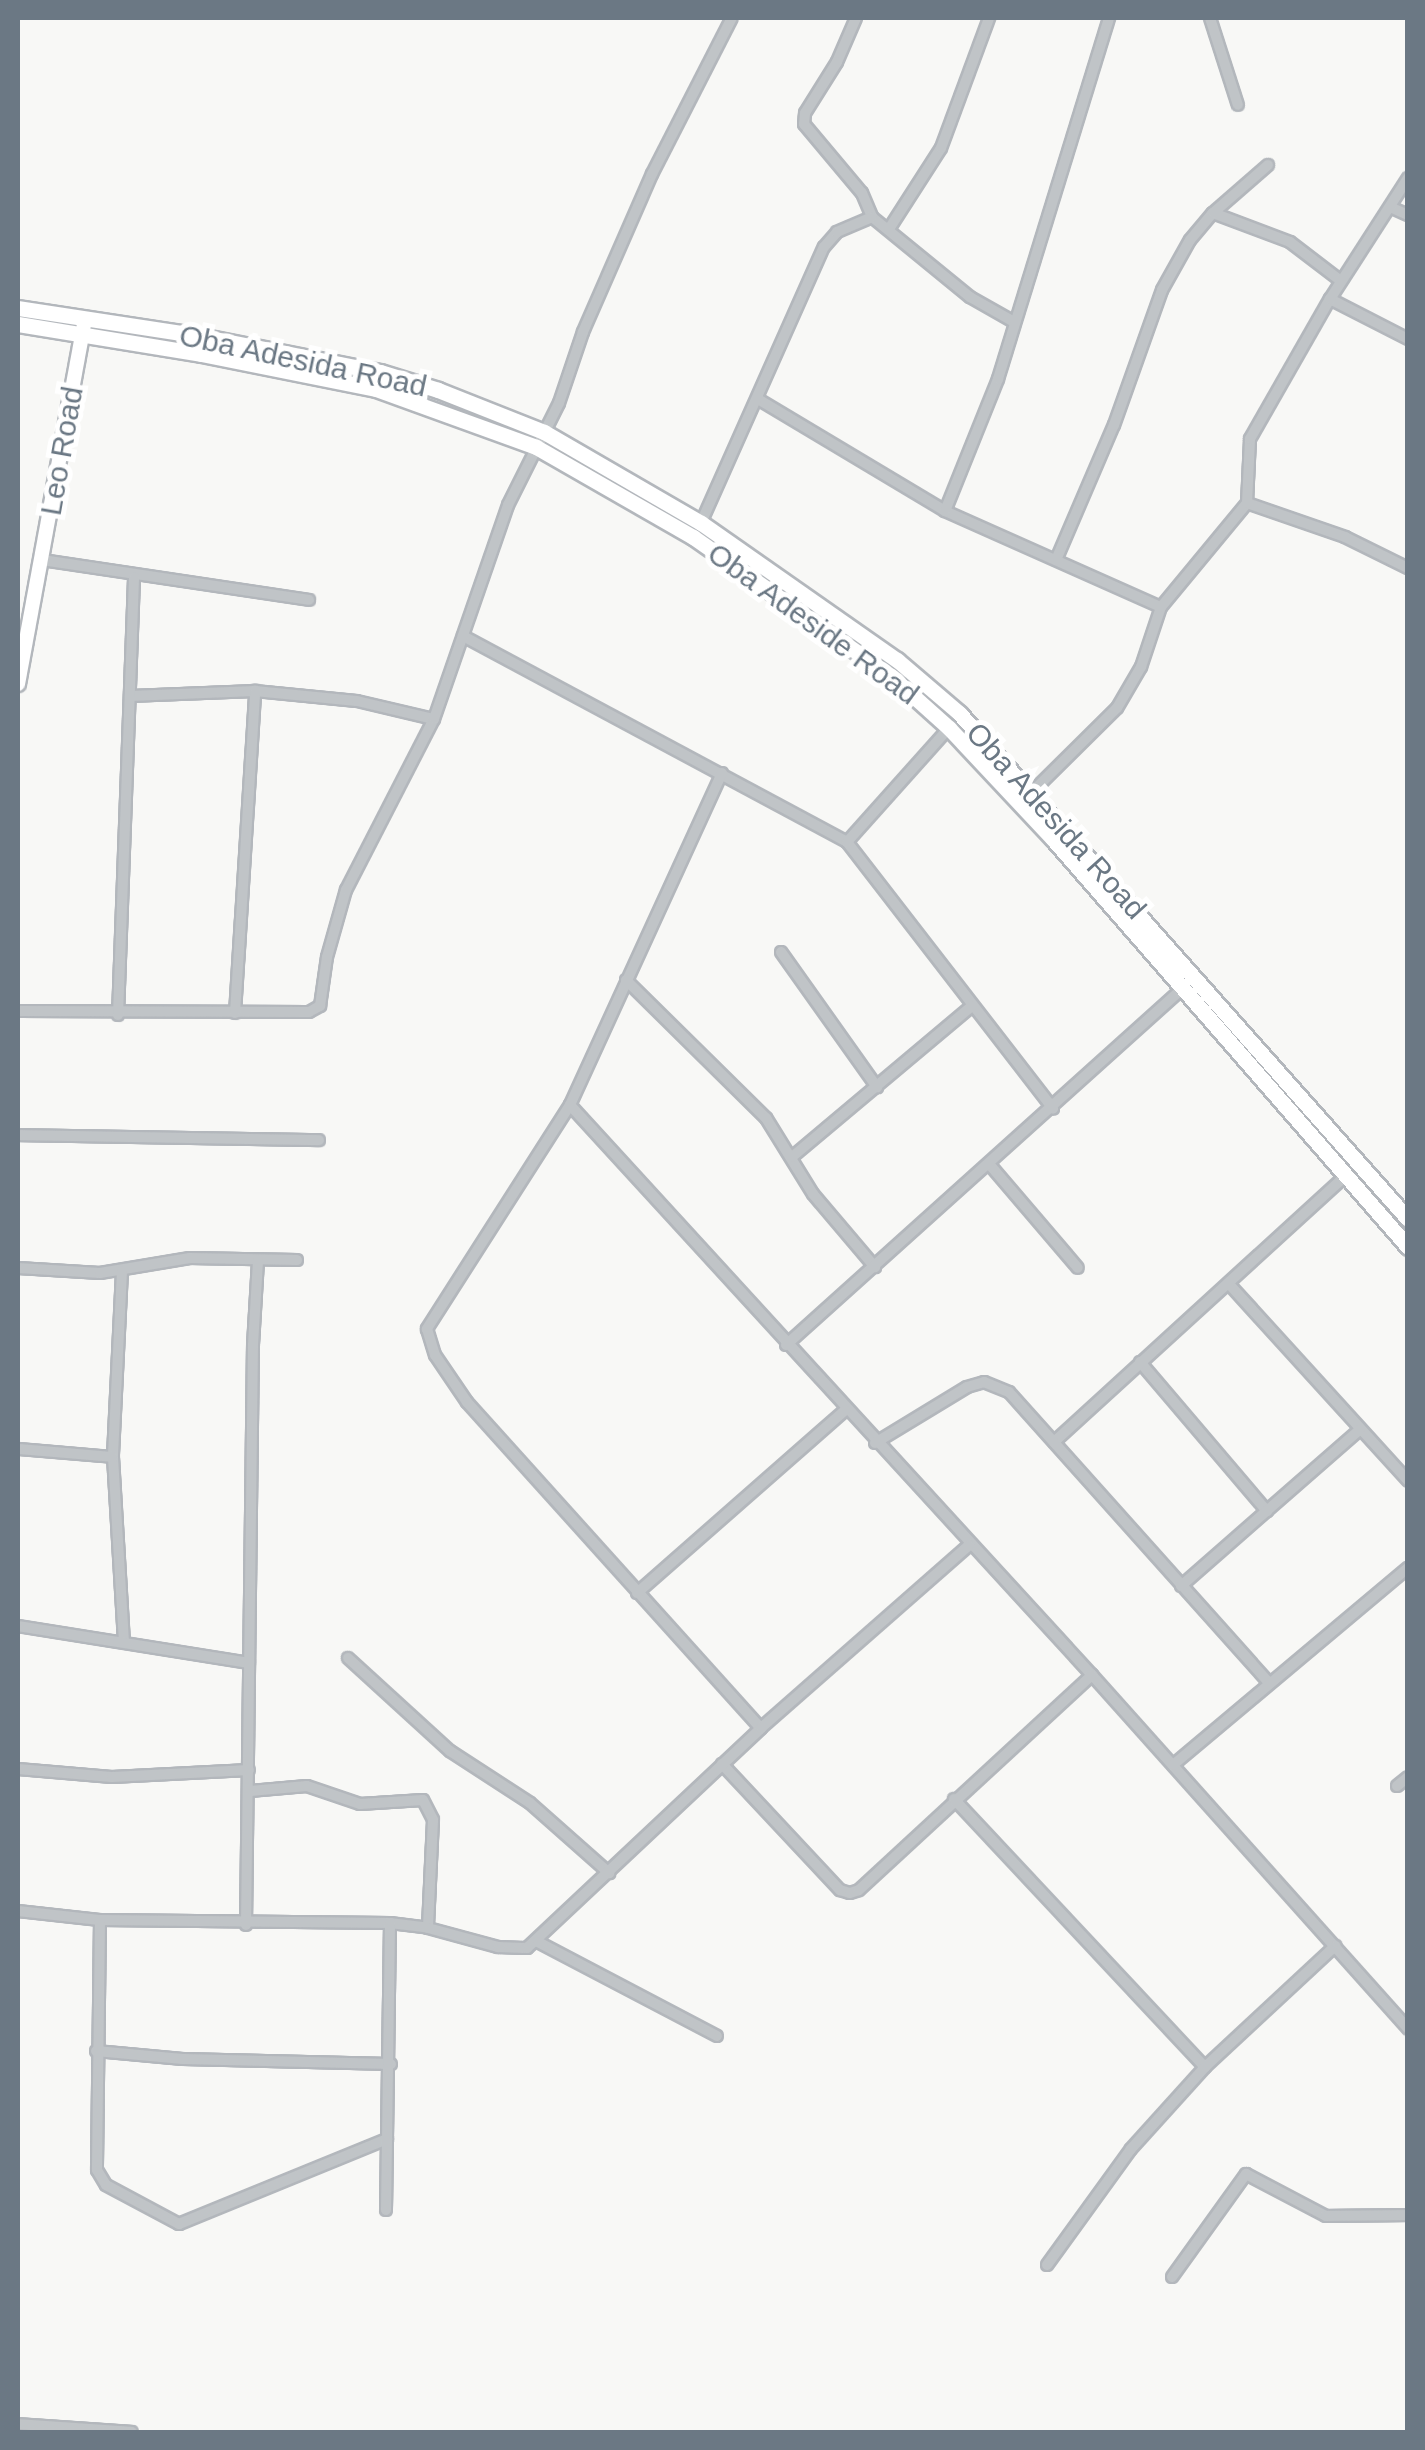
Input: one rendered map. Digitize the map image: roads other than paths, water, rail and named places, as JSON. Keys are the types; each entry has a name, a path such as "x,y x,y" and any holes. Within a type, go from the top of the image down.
{"main road":[{"name":"Oba Adesida Road","path":"18,308 200,336 380,372 540,439 697,530 931,686 1032,791 1168,960 1408,1219"},
{"path":"18,324 200,354 376,390 540,439"},
{"name":"Oba Adeside Road","path":"697,530 891,676 949,728 1168,960 1182,989 1408,1248"},
{"path":"1372,1207 1386,1195"}],"street":[{"path":"18,1011 118,1015 309,1012 320,1006 331,940 346,890 434,719 488,557 644,190 732,18"},
{"path":"856,18 804,124 862,192 872,217 954,285 1014,322"},
{"path":"889,229 941,148 989,18"},
{"path":"944,510 981,427 1109,18"},
{"path":"1210,18 1238,105"},
{"path":"1056,560 1114,425 1162,290 1190,240 1212,214 1268,165"},
{"path":"1032,791 1117,708 1141,667 1162,607 1246,504 1250,439 1330,299 1408,178"},
{"path":"1390,207 1408,215"},
{"path":"1212,214 1290,242 1342,282"},
{"path":"697,530 824,247 836,232 872,217"},
{"path":"1330,299 1408,340"},
{"name":"Leo Road","path":"18,684 85,319"},
{"path":"758,399 944,510 1162,607"},
{"path":"1246,504 1345,537 1408,568"},
{"path":"42,560 134,577 309,600"},
{"path":"118,1015 134,577"},
{"path":"462,636 847,842 1053,1109"},
{"path":"130,696 256,691 357,701 434,719"},
{"path":"235,1013 256,691"},
{"path":"847,842 949,728"},
{"path":"722,773 570,1106 427,1329 435,1355 467,1402 762,1728"},
{"path":"781,952 877,1087"},
{"path":"626,980 757,1108 813,1194 875,1267"},
{"path":"786,1345 1182,989"},
{"path":"792,1157 972,1006"},
{"path":"570,1106 1092,1676 1408,2030"},
{"path":"18,1134 319,1140"},
{"path":"990,1165 1078,1268"},
{"path":"1054,1442 1346,1175"},
{"path":"18,1268 122,1271 164,1260 297,1260"},
{"path":"246,1924 258,1260"},
{"path":"122,1271 113,1457 124,1640"},
{"path":"1229,1284 1408,1481"},
{"path":"1140,1362 1267,1511"},
{"path":"875,1443 966,1387 984,1382 1009,1392 1269,1683"},
{"path":"636,1593 845,1410"},
{"path":"1182,1586 1359,1430"},
{"path":"18,1449 113,1457"},
{"path":"18,1910 100,1920 390,1923 520,1950 538,1942 722,1764 969,1546"},
{"path":"1172,1765 1406,1573"},
{"path":"18,1626 249,1663"},
{"path":"348,1658 450,1752 530,1803 609,1873"},
{"path":"722,1764 840,1890 850,1893 859,1890 1092,1676"},
{"path":"18,1770 112,1777 249,1770"},
{"path":"1397,1786 1408,1777"},
{"path":"250,1791 307,1786 360,1804 423,1800 433,1820 428,1928"},
{"path":"954,1799 1205,2067"},
{"path":"100,1920 96,2170 101,2181 178,2224 387,2138"},
{"path":"386,2210 390,1923"},
{"path":"538,1942 716,2036"},
{"path":"1047,2265 1132,2149 1205,2067 1334,1946"},
{"path":"96,2051 182,2059 390,2064"},
{"path":"1172,2277 1246,2174 1326,2216 1408,2215"},
{"path":"18,2424 132,2432"}]}
